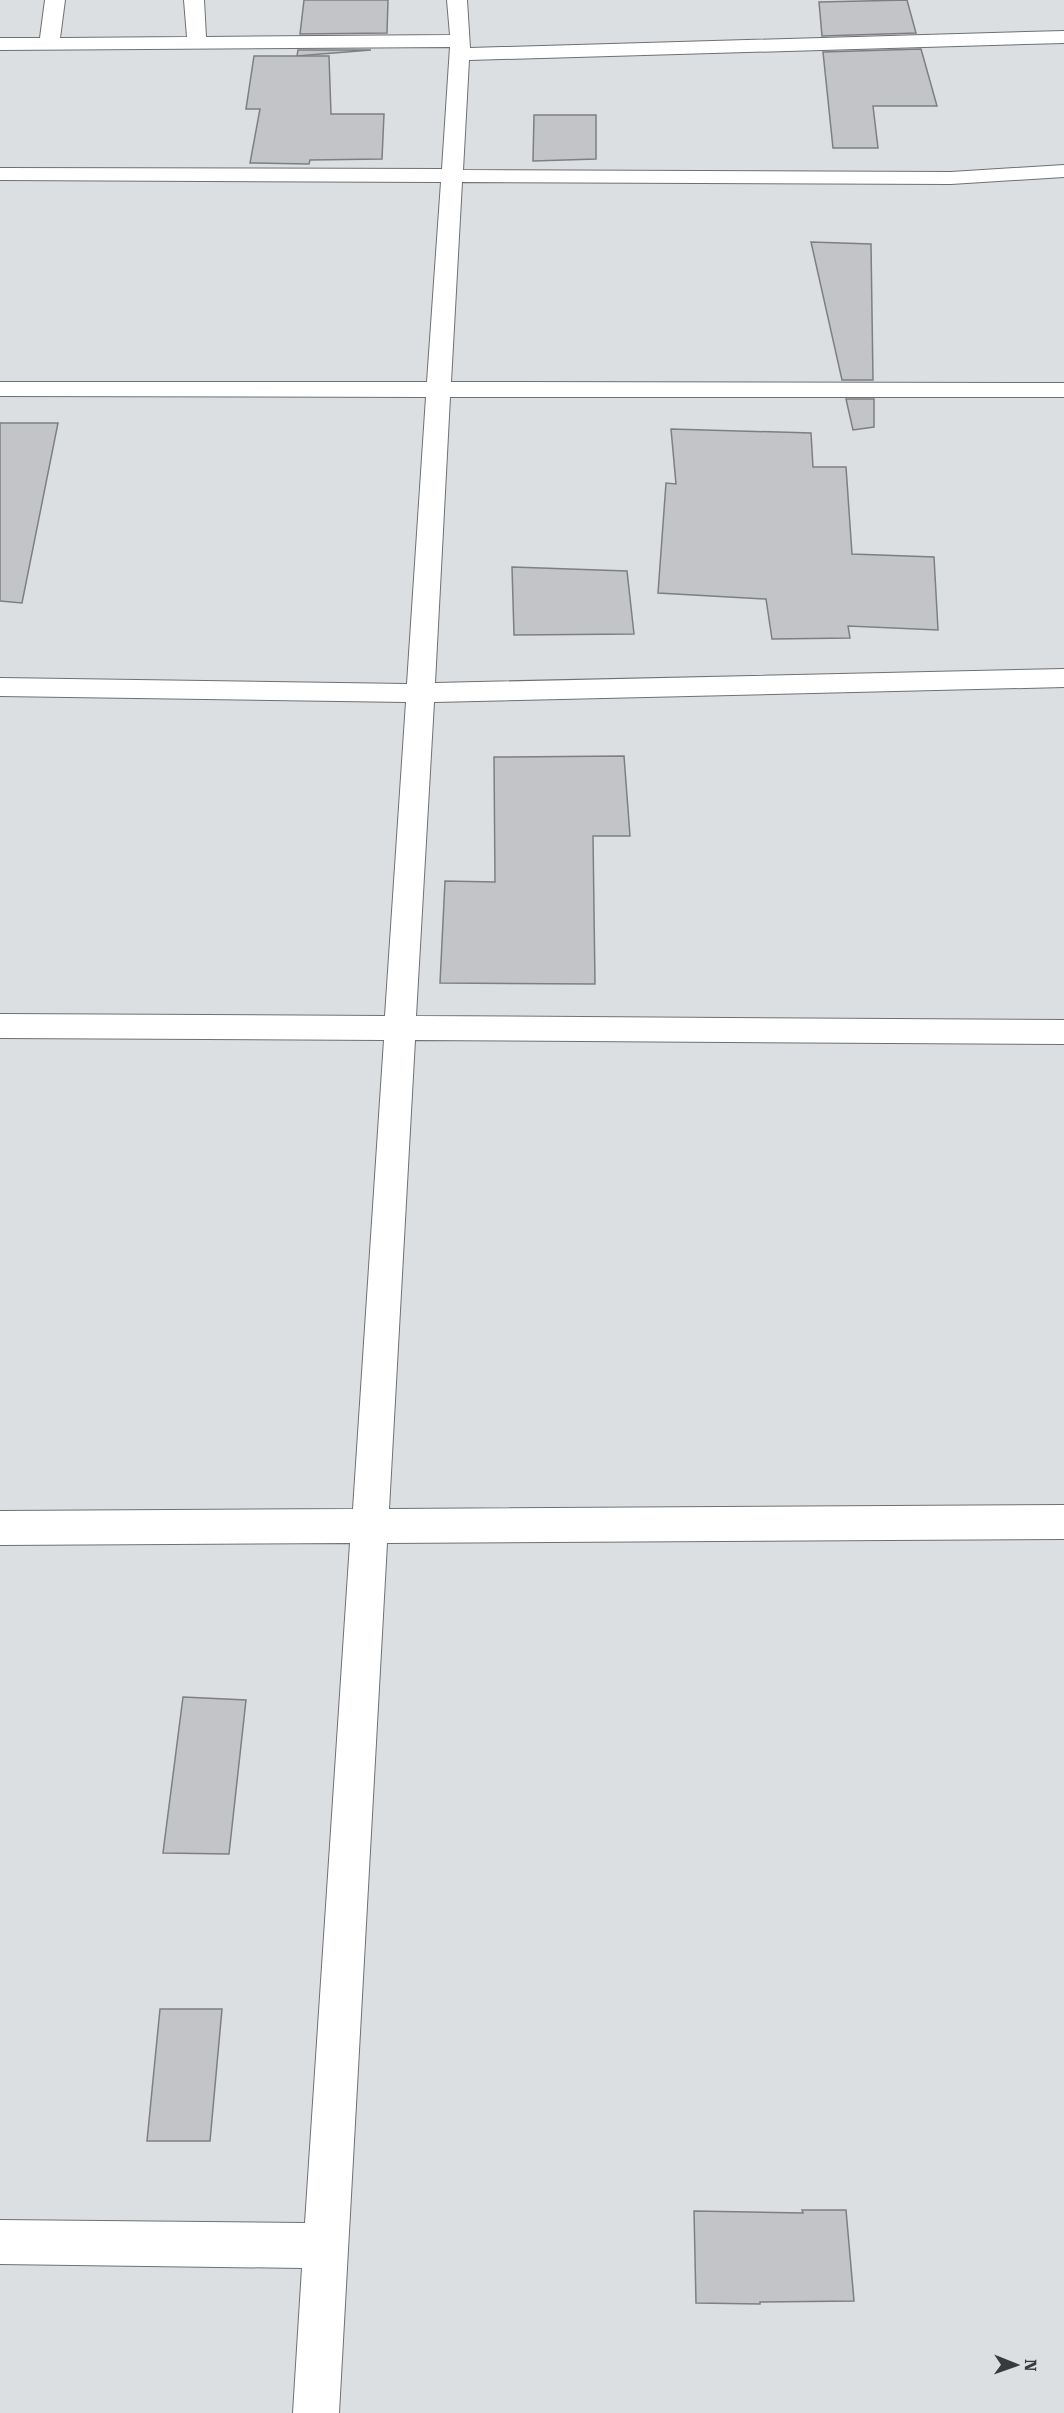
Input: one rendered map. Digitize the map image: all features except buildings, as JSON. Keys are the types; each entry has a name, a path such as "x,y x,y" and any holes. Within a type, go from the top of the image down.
{"street":[{"path":"49,44 55,0"},
{"path":"194,0 197,43"},
{"path":"316,2413 459,48 457,0"},
{"path":"0,44 197,43 459,48 1064,37"},
{"path":"0,174 951,178 1064,171"},
{"path":"0,389 1064,390"},
{"path":"0,687 420,693 1064,678"},
{"path":"0,1026 1064,1032"},
{"path":"0,1528 1064,1522"},
{"path":"0,2242 326,2246"}]}
